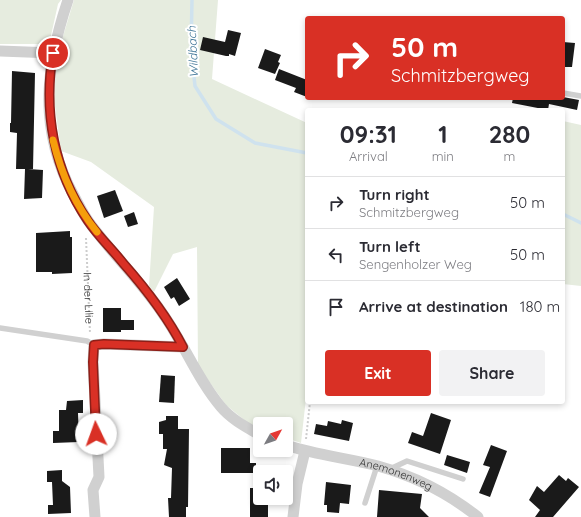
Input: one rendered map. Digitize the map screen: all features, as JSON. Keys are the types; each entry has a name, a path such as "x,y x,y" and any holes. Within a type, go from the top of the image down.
{"street":[{"path":"68,0 58,28 53,53 49,106 53,141 62,172 88,221 149,293 176,334 193,365 221,407 234,419 253,431"},
{"path":"0,50 53,53"},
{"path":"95,517 94,490 99,477 93,362 94,345 104,344 183,347"},
{"name":"Anemonenweg","path":"293,447 389,469 422,482 464,505 477,517"},
{"path":"293,517 297,484 305,451"}],"lane":[{"path":"565,93 581,96"},
{"path":"0,328 82,340 94,345"},
{"path":"389,469 407,461 463,479"},
{"path":"365,503 377,466"}],"path":[{"name":"In der Lilie","path":"88,221 86,232 90,338 94,345"},
{"path":"305,451 310,404"}],"shaded area":[{"path":"0,0 61,0 58,4 50,40 45,44 0,44"},
{"path":"74,0 218,0 212,79 305,122 305,404 301,443 293,440 293,417 253,417 253,425 248,423 226,405 198,366 197,247 173,254 154,292 149,286 154,207 91,162 61,151 54,99 57,56"},
{"path":"565,121 581,125 581,286 565,284"}],"building":[{"path":"228,30 241,33 235,56 229,54 229,56 226,56 200,50 203,37 225,42"},
{"path":"565,42 575,43 572,67 565,67"},
{"path":"265,49 281,55 278,62 280,63 275,74 258,68"},
{"path":"279,69 305,79 305,96 294,92 296,88 275,80"},
{"path":"12,71 35,73 33,169 28,169 43,170 42,198 24,199 25,169 16,169 17,133 10,132"},
{"path":"565,97 579,100 577,110 549,104 548,108 538,108 512,103 513,100 565,100"},
{"path":"115,190 123,211 104,218 97,196"},
{"path":"134,212 138,224 128,227 124,216"},
{"path":"70,231 70,237 72,237 72,273 52,274 52,272 36,272 36,233"},
{"path":"177,278 190,299 179,306 174,297 171,299 164,287"},
{"path":"103,308 121,308 121,320 134,320 134,330 103,332"},
{"path":"161,375 175,376 174,403 159,402"},
{"path":"83,400 83,413 78,413 79,442 53,443 53,431 59,431 59,410 66,410 67,401"},
{"path":"431,413 451,420 440,454 408,443 412,432 423,436"},
{"path":"166,416 178,416 178,429 189,429 188,507 186,507 186,517 169,517 168,498 171,498 172,468 164,465 167,449 163,449 163,434 159,434 159,422 166,420"},
{"path":"342,420 353,423 349,441 314,434 316,424 327,426 328,421 341,424"},
{"path":"491,445 507,451 490,497 479,493 490,467 483,465"},
{"path":"221,448 250,448 250,463 256,463 256,465 253,465 253,473 221,473"},
{"path":"447,455 470,462 467,473 444,465"},
{"path":"62,470 62,481 70,487 71,513 48,514 48,505 53,505 52,482 47,482 47,471"},
{"path":"559,475 566,481 568,478 579,487 553,517 535,517 540,510 529,500 537,486 544,492"},
{"path":"326,482 351,485 349,504 340,503 339,513 327,512 327,505 324,505"},
{"path":"250,488 253,488 253,505 268,505 268,517 250,517"},
{"path":"379,490 422,494 420,508 429,517 377,517"}],"waterway":[{"name":"Wildbach","path":"192,0 191,50 195,86 216,119 255,143 305,153"},
{"name":"Wildbach","path":"565,215 581,223"}],"slow traffic":[{"path":"53,140 62,172 88,221 97,232"}],"route":[{"path":"53,53 49,88 50,123 53,141 62,172 88,221 149,293 165,316 183,347 104,344 94,345 93,362 96,434"}]}
